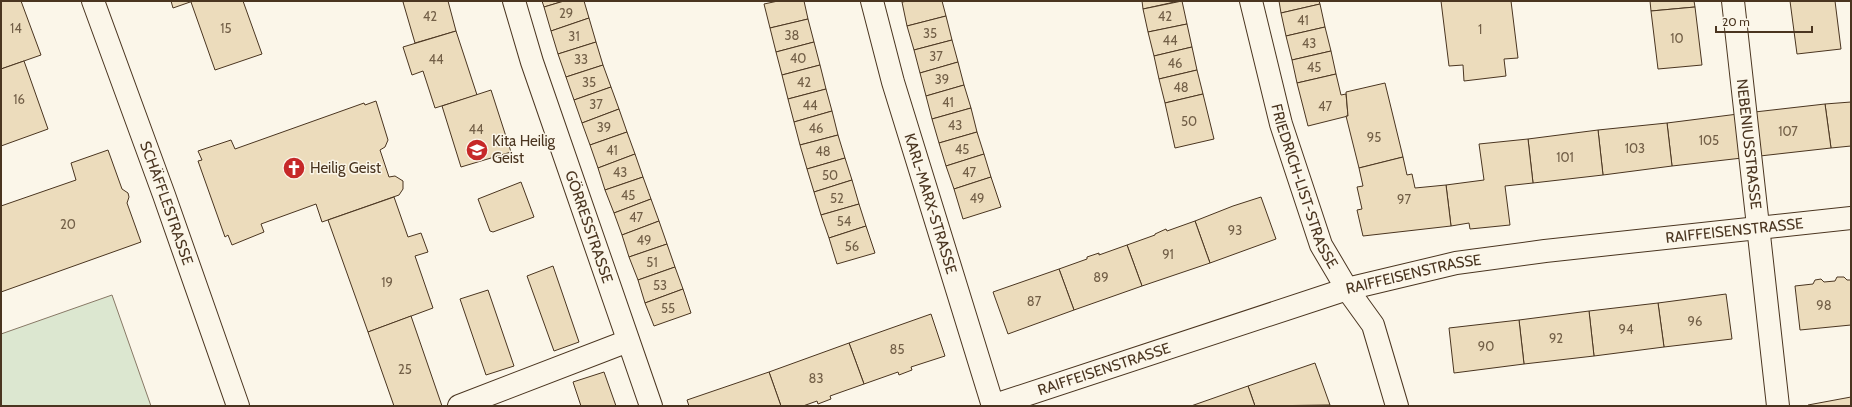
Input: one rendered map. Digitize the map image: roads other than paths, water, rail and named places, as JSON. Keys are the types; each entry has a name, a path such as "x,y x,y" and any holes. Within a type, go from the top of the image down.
{"street":[{"name":"SCHÄFFLESTRASSE","path":"93,1 162,187 238,406"},
{"name":"GÖRRESSTRASSE","path":"514,1 532,62 651,406"},
{"name":"KARL-MARX-STRASSE","path":"872,1 893,82 993,406"},
{"name":"FRIEDRICH-LIST-STRASSE","path":"1251,1 1281,124 1321,245 1347,289 1373,326 1397,406"},
{"name":"NEBENIUSSTRASSE","path":"1733,1 1778,406"},
{"name":"RAIFFEISENSTRASSE","path":"993,406 1347,289 1456,263 1545,251 1851,218"},
{"path":"459,406 628,341"}],"place":[{"name":"Kita Heilig Geist","path":"477,150"},
{"name":"Heilig Geist","path":"294,168"}]}
